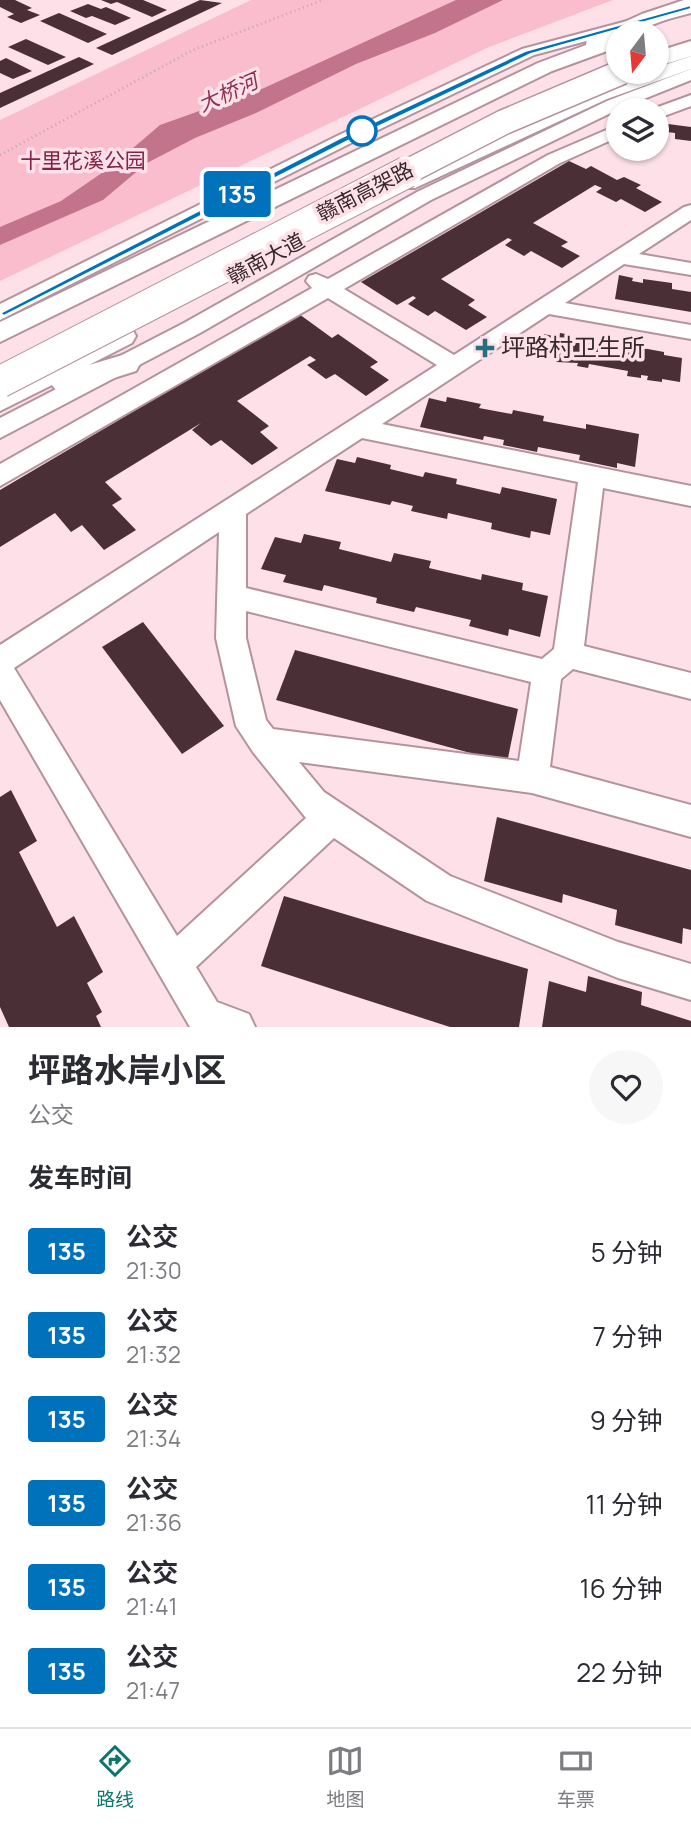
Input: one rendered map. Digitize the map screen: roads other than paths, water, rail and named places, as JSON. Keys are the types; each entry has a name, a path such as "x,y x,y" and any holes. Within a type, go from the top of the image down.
{"highway":[{"path":"669,39 691,32"},
{"path":"669,56 691,48"},
{"name":"赣南高架路","path":"0,354 437,130 606,61"},
{"name":"赣南高架路","path":"0,382 504,122 606,79"}],"main road":[{"path":"655,21 691,6"},
{"path":"669,22 691,18"},
{"path":"545,66 606,41"},
{"name":"赣南大道","path":"0,334 545,66 606,44"},
{"name":"赣南大道","path":"2,415 408,183 600,95 691,64"},
{"path":"2,415 126,364"}],"street":[{"path":"0,313 343,140 528,52 606,34"},
{"path":"126,364 424,196 613,105 691,74"},
{"path":"669,109 691,100"},
{"path":"0,476 554,159 606,135"},
{"path":"0,661 690,213"},
{"path":"620,257 691,269"},
{"path":"297,268 454,365"},
{"path":"545,306 691,332"},
{"path":"358,428 691,496"},
{"path":"532,778 557,664 592,475"},
{"path":"233,509 231,638 252,726 312,803 439,889 618,960 691,982"},
{"path":"231,596 557,664 691,685"},
{"path":"0,672 205,1017 236,1027"},
{"path":"264,742 532,778 691,821"},
{"path":"173,964 332,817"}],"place":[{"name":"坪路村卫生所","path":"485,348"}],"water label":[{"name":"大桥河","path":"228,93"}],"park label":[{"name":"十里花溪公园","path":"83,161"}]}
